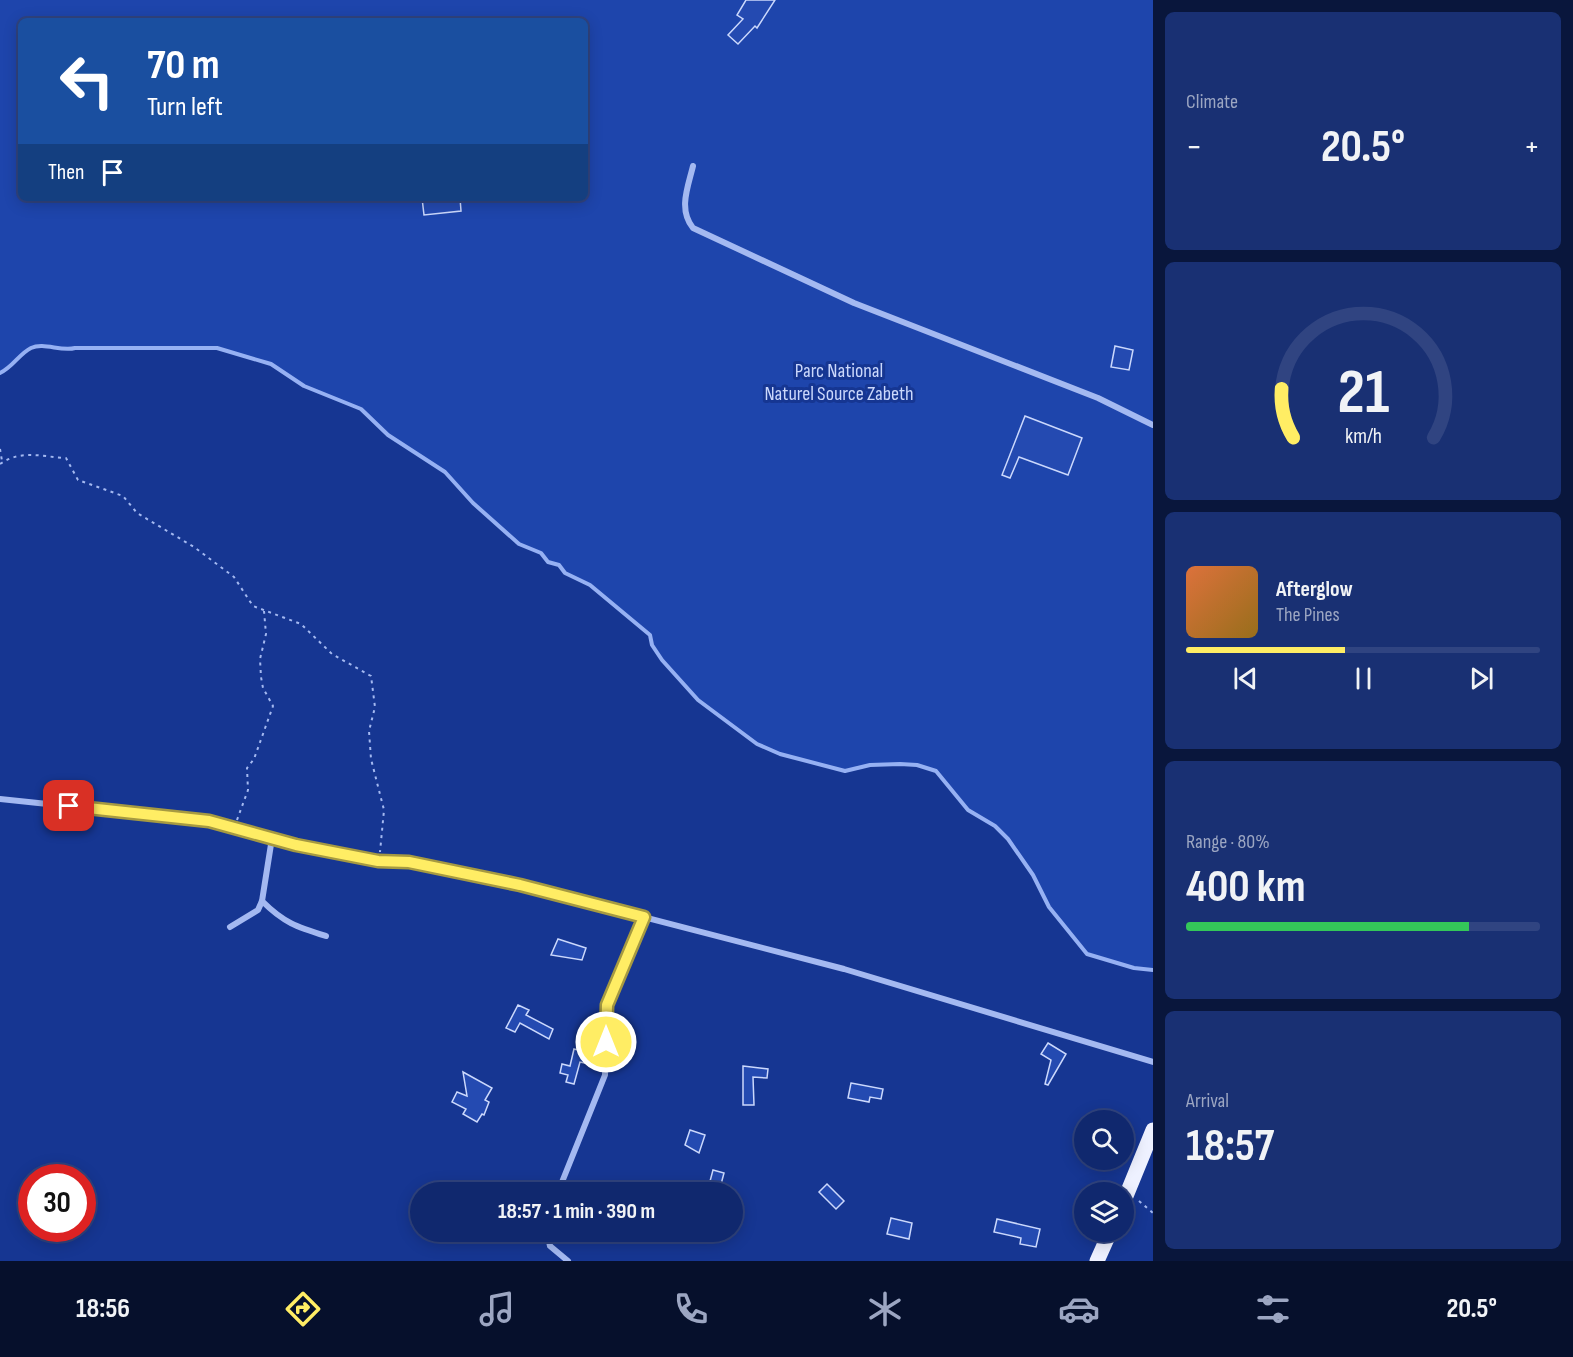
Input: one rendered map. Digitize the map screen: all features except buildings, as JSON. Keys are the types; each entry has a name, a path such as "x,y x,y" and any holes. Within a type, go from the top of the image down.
{"main road":[{"path":"1131,1182 1153,1130"},
{"path":"1097,1261 1106,1242"}],"street":[{"path":"693,166 684,206 685,218 693,228 854,303 1098,398 1153,425"},
{"path":"0,800 209,821 272,838 378,861 409,862 520,885 843,969 1153,1062"},
{"path":"230,927 258,909 262,901 272,838"},
{"path":"262,901 280,919 294,927 327,936"},
{"path":"562,1182 605,1075 607,1005 644,917"},
{"path":"549,1242 550,1246 568,1261"}],"path":[{"path":"0,449 1,463 13,456 25,454 66,458 78,480 123,496 137,513 194,547 234,577 254,606 302,624 332,654 371,676 375,707 369,731 371,759 384,810 385,824 378,861"},
{"path":"233,828 248,790 247,768 254,759 273,705 263,688 261,677 260,659 266,634 264,611"},
{"path":"1134,1201 1153,1213"}],"green space":[{"name":"Parc National Naturel Source Zabeth","path":"0,0 1153,0 1153,970 1134,968 1087,954 1049,907 1033,875 1008,839 995,826 968,810 936,771 917,765 900,764 870,765 845,771 780,754 757,744 698,700 662,660 652,645 652,637 645,631 590,585 565,573 558,565 548,562 541,553 519,544 473,503 445,472 388,435 361,409 304,386 271,364 217,348 64,349 36,346 0,373"}],"waterway":[{"path":"0,373 36,346 64,349 217,348 271,364 304,386 361,409 388,435 445,472 473,503 519,544 541,553 548,562 559,565 565,573 590,585 650,635 652,645 662,660 698,700 757,744 780,754 845,771 870,765 900,764 917,765 936,771 968,810 995,826 1008,839 1033,875 1049,907 1087,954 1134,968 1153,970"}],"route":[{"path":"69,806 209,821 296,845 378,861 409,862 520,885 644,917 607,1005 606,1042"}]}
